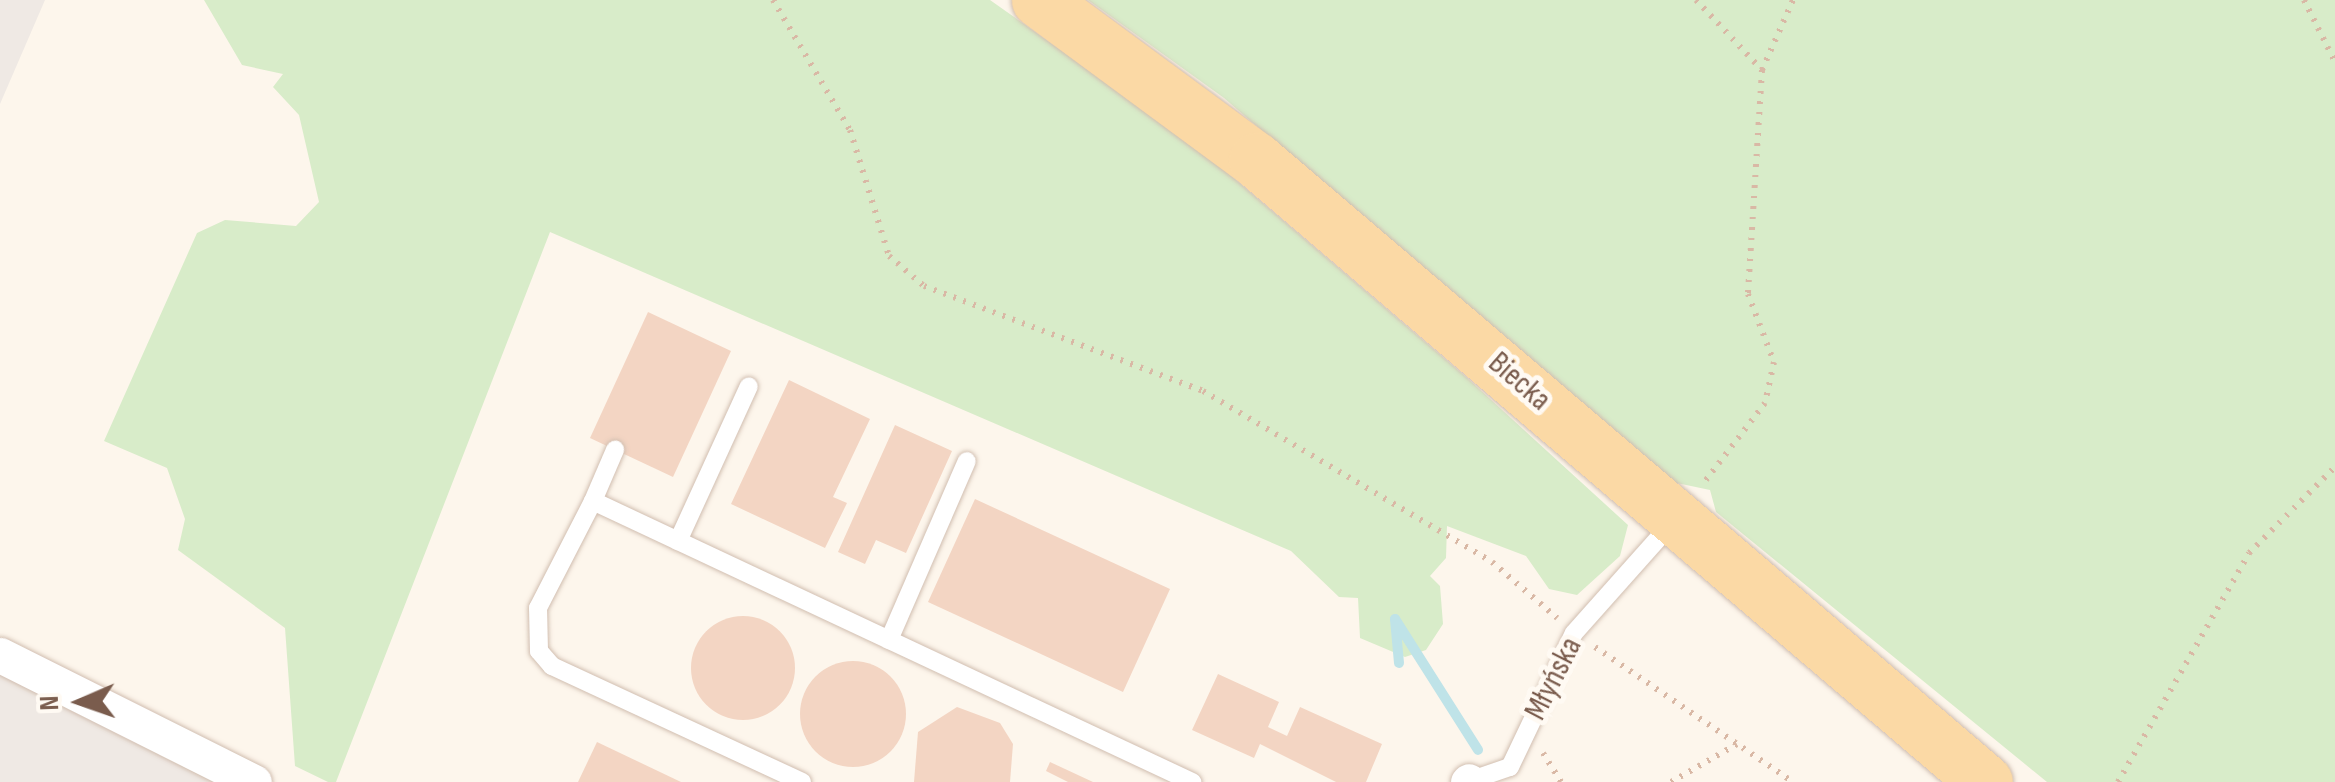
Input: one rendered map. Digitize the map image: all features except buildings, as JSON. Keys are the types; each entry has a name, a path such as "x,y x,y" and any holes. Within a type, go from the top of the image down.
{"main road":[{"name":"Biecka","path":"1043,2 1256,160 1985,782"}],"street":[{"path":"0,655 254,782"}],"lane":[{"path":"678,541 749,386"},
{"path":"615,450 538,608 539,651 552,666 802,782"},
{"path":"889,640 967,461"},
{"path":"593,501 1192,782"},
{"name":"Młyńska","path":"1468,781 1510,767 1574,633 1677,518"}],"path":[{"path":"774,0 850,130 890,256 924,286 1204,391 1492,562 1574,633 1793,782"},
{"path":"1696,0 1762,70"},
{"path":"1677,518 1765,403 1774,362 1748,294 1762,70 1793,0"},
{"path":"2304,0 2335,62"},
{"path":"2118,782 2249,554 2335,467"},
{"path":"1671,782 1737,744"}],"shaded area":[{"path":"0,0 45,0 0,104"},
{"path":"0,674 229,782 0,782"}],"green space":[{"path":"204,0 990,0 1195,145 1466,377 1628,525 1620,556 1577,595 1549,589 1526,556 1447,526 1446,558 1430,576 1440,586 1443,624 1426,650 1405,657 1360,638 1358,598 1339,597 1291,551 550,232 336,782 328,782 295,766 285,628 178,550 185,519 167,468 104,441 197,233 225,220 296,226 319,202 299,115 273,87 283,74 242,65"},
{"path":"1088,0 2335,0 2335,782 2047,782 1716,512 1710,490 1672,482 1224,98"}],"waterway":[{"path":"1399,663 1395,619 1478,750"}]}
